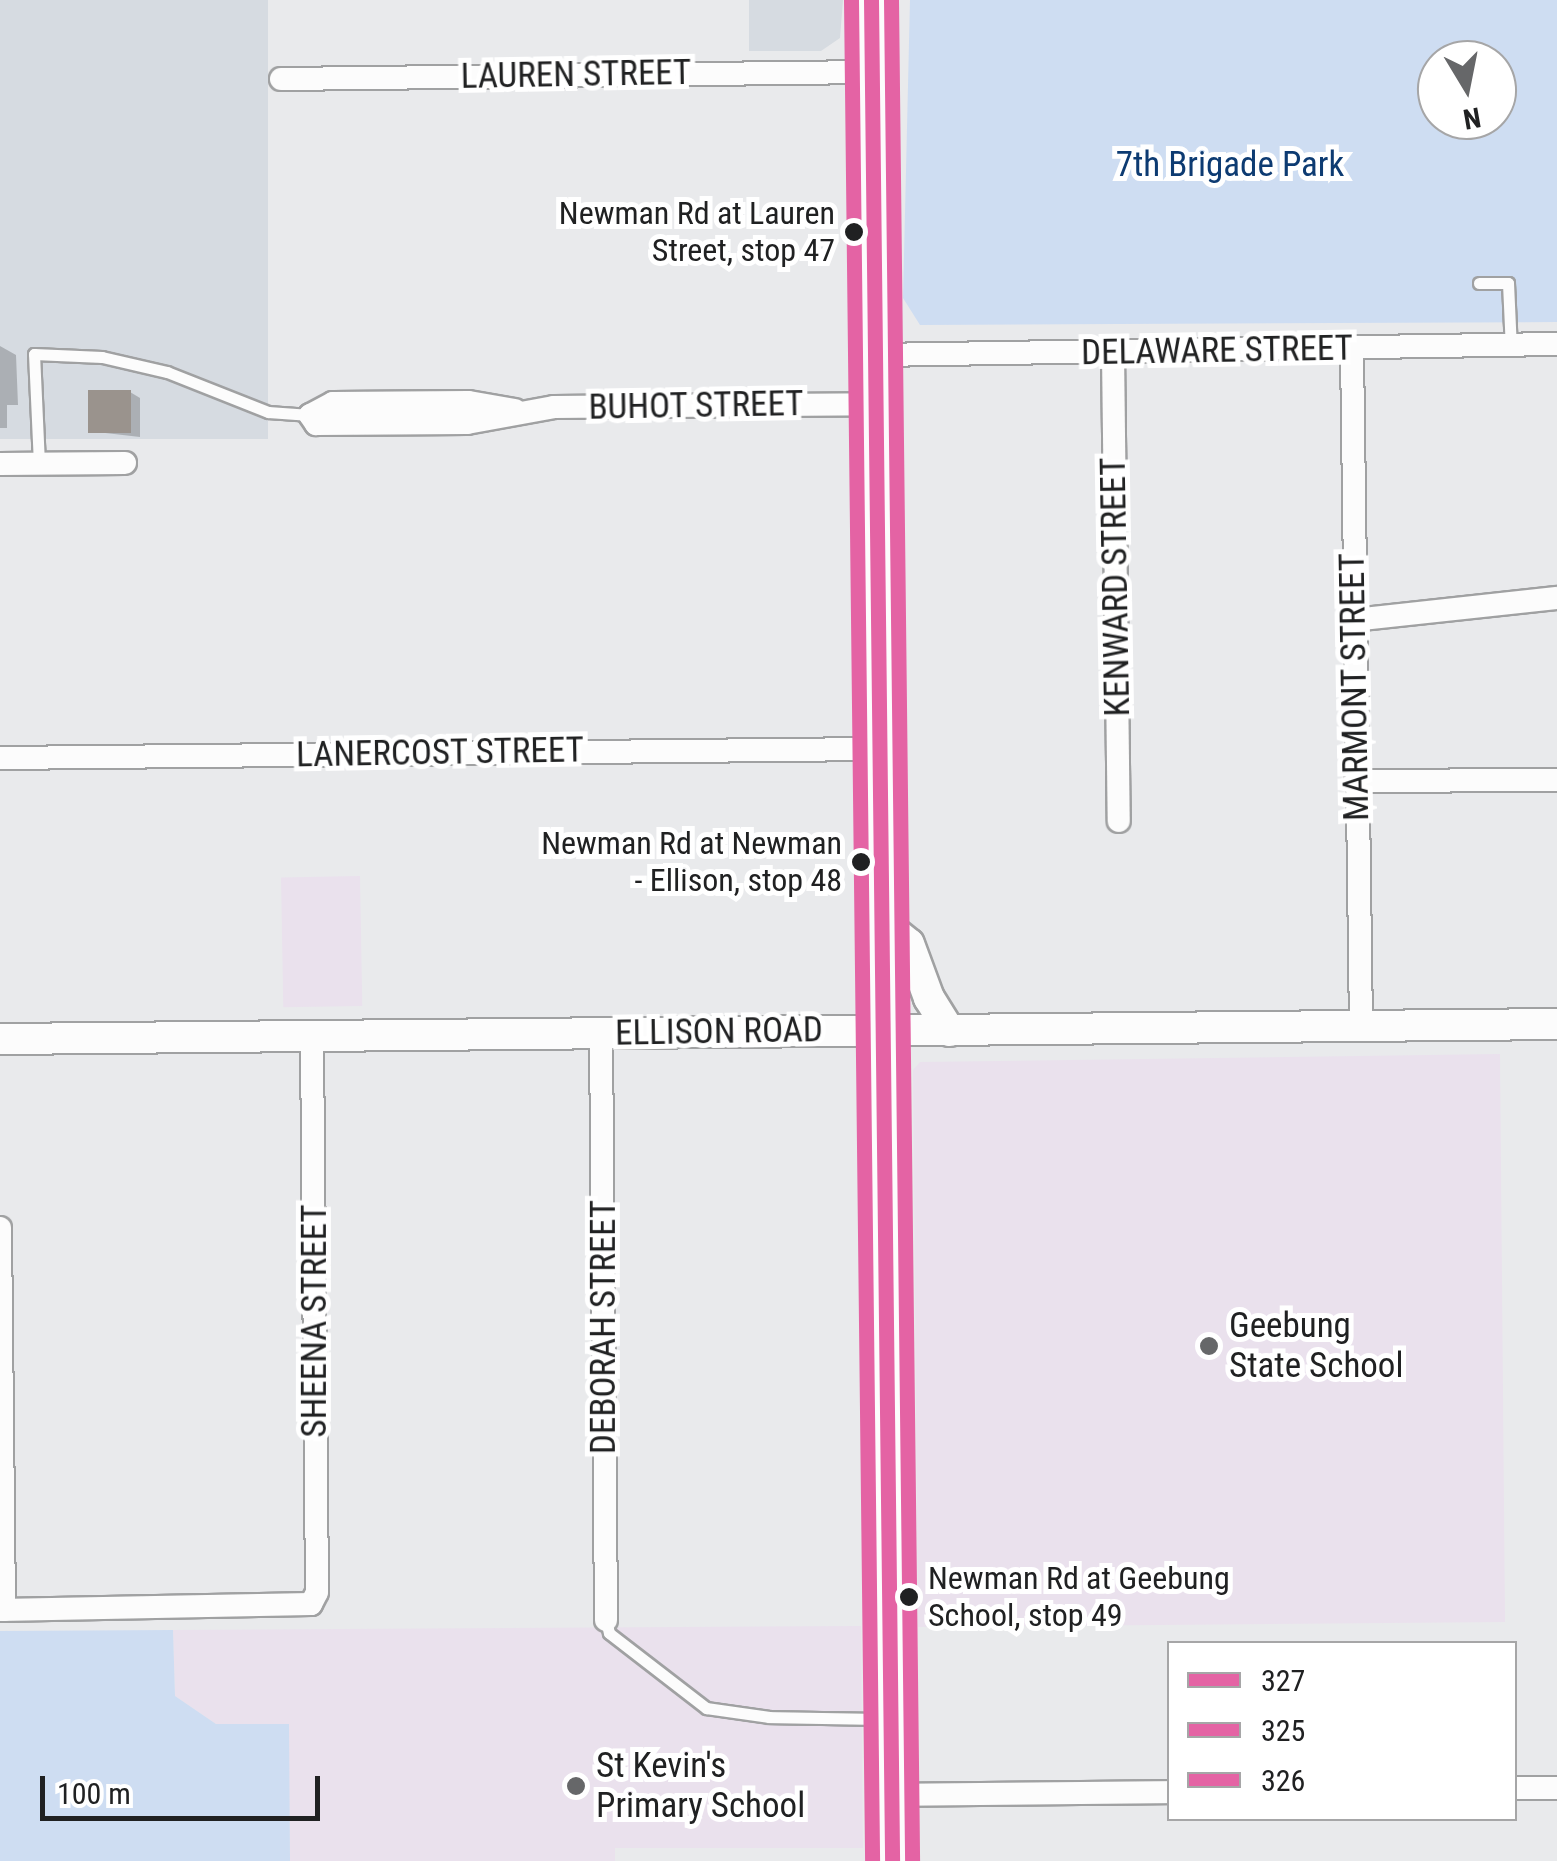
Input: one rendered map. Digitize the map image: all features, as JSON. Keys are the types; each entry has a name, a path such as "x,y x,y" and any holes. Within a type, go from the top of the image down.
{"main road":[{"path":"872,0 892,1861"},
{"path":"883,924 909,944 929,998 950,1031"},
{"name":"ELLISON ROAD","path":"0,1039 1557,1024"}],"street":[{"name":"LAUREN STREET","path":"281,79 872,72"},
{"name":"DELAWARE STREET","path":"877,355 1511,348 1557,344"},
{"name":"MARMONT STREET","path":"1352,349 1361,1026"},
{"name":"KENWARD STREET","path":"1113,353 1118,821"},
{"name":"BUHOT STREET","path":"310,415 316,424 467,423 515,410 877,404"},
{"path":"0,464 126,463"},
{"path":"1354,620 1557,598"},
{"name":"LANERCOST STREET","path":"0,758 881,749"},
{"path":"1356,782 1557,780"},
{"name":"DEBORAH STREET","path":"601,1034 606,1620"},
{"name":"SHEENA STREET","path":"2,1610 311,1604 318,1592 312,1036"},
{"path":"0,1228 2,1610"},
{"path":"1517,1788 1557,1788"},
{"path":"891,1794 1167,1792"}],"lane":[{"path":"1480,283 1508,283 1511,348"},
{"path":"39,464 34,354 102,357 167,372 268,412 310,415"},
{"path":"606,1620 609,1634 706,1708 769,1717 890,1719"}],"shaded area":[{"path":"0,0 268,0 268,439 0,439"},
{"path":"749,0 843,0 840,38 821,51 749,51"},
{"path":"360,876 362,1006 283,1007 281,877"},
{"name":"Geebung State School","path":"1500,1054 1505,1622 918,1627 913,1070 920,1062"},
{"name":"St Kevin's Primary School","path":"861,1626 863,1848 615,1848 615,1861 290,1861 288,1724 216,1724 175,1696 173,1630"}],"green space":[{"name":"7th Brigade Park","path":"910,0 1557,0 1557,322 920,325 903,298"},
{"path":"173,1630 175,1696 216,1724 289,1724 290,1861 0,1861 0,1631"}],"building":[{"path":"88,390 131,390 131,433 88,433"}],"transit line":[{"name":"325","path":"851,0 872,1861"},
{"name":"327","path":"871,0 892,1861"},
{"name":"326","path":"891,0 912,1861"}],"place":[{"name":"Newman Rd at Lauren Street, stop 47","path":"854,232"},
{"name":"Newman Rd at Newman - Ellison, stop 48","path":"861,862"},
{"name":"Geebung State School","path":"1209,1346"},
{"name":"Newman Rd at Geebung School, stop 49","path":"909,1597"},
{"name":"St Kevin's Primary School","path":"576,1786"}]}
